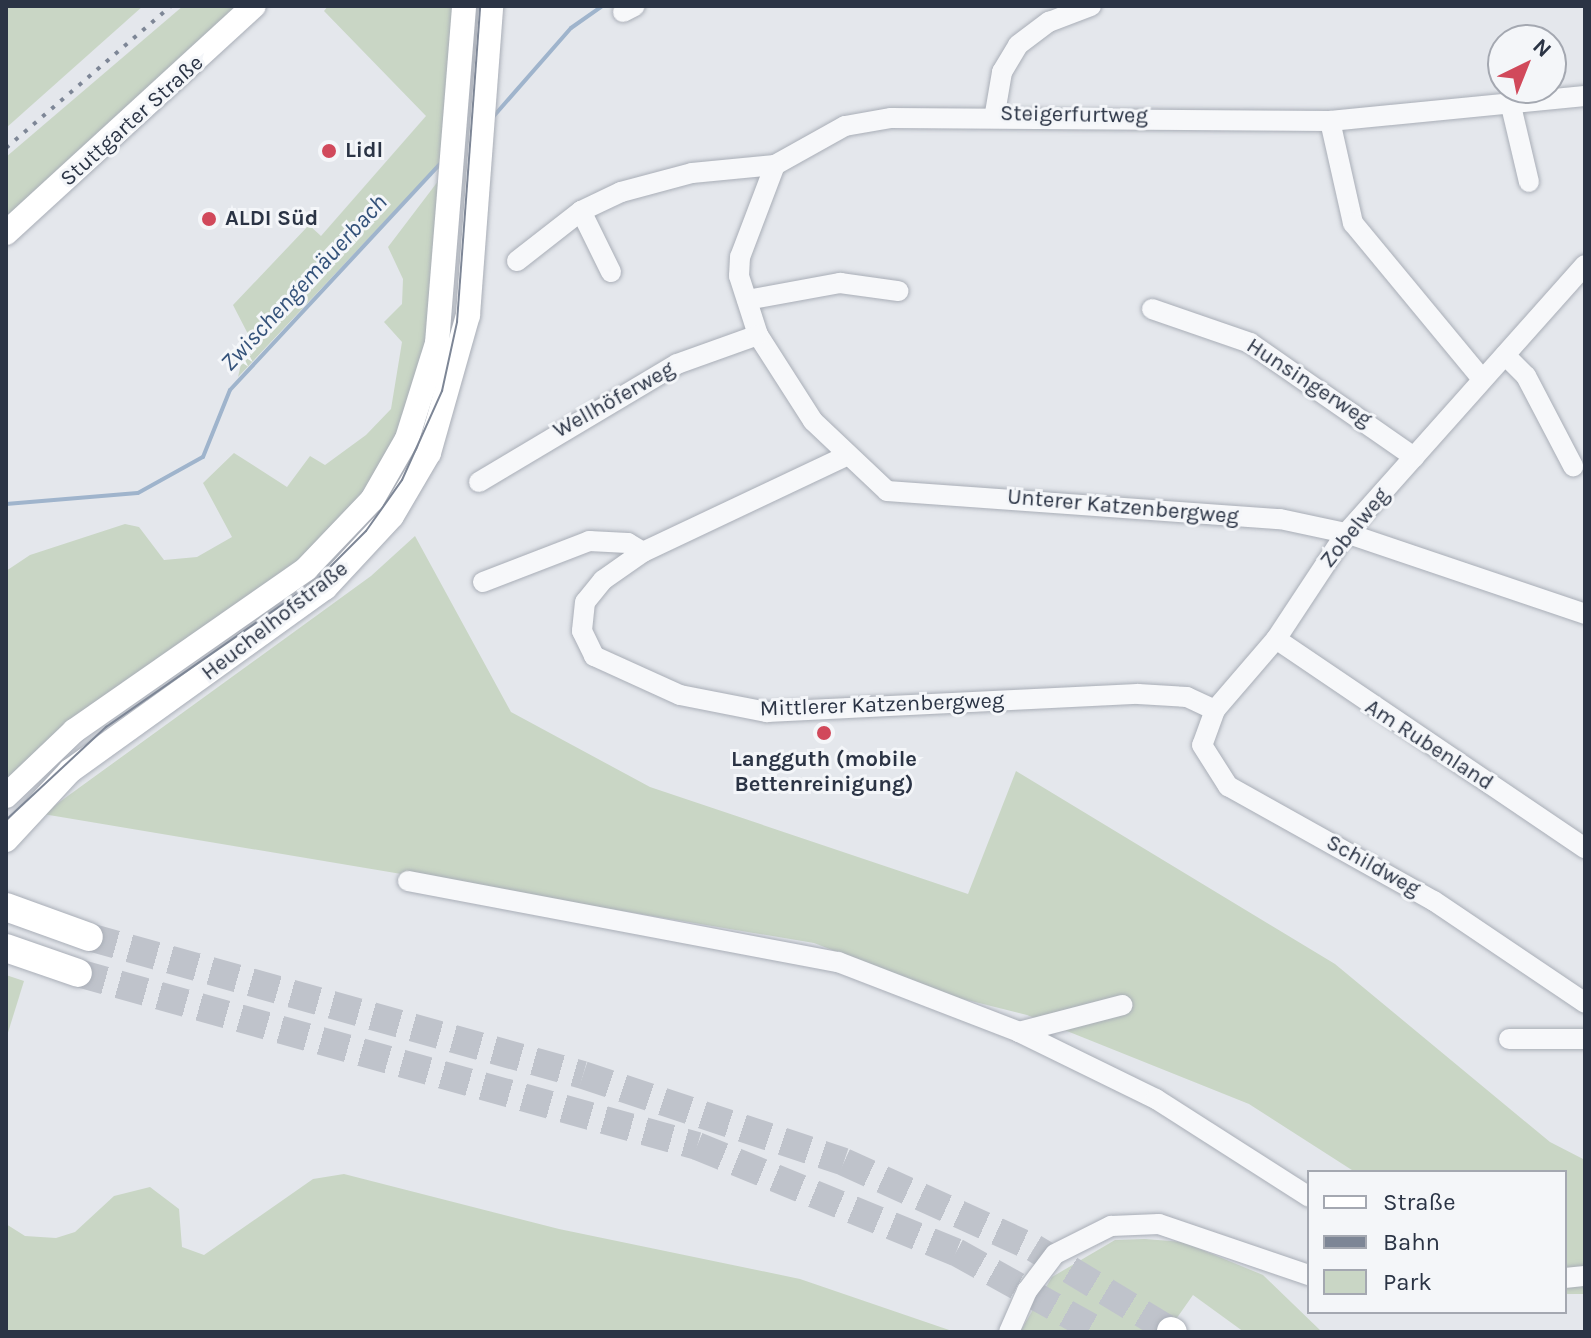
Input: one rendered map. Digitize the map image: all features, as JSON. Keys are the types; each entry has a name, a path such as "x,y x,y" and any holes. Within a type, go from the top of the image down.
{"highway":[{"path":"15,910 89,937"},
{"path":"9,949 78,973"}],"main road":[{"name":"Stuttgarter Straße","path":"6,233 254,6"},
{"name":"Heuchelhofstraße","path":"6,796 74,731 306,569 372,500 407,439 437,343 455,170 464,6"},
{"name":"Heuchelhofstraße","path":"6,840 70,771 325,588 392,516 429,453 462,353 482,152 491,6"}],"street":[{"path":"995,113 1002,72 1018,45 1049,22 1091,6"},
{"name":"Steigerfurtweg","path":"517,261 581,211 656,181 775,165 845,126 995,113 1330,121 1511,106 1585,96"},
{"path":"1511,106 1529,182"},
{"path":"1330,121 1353,223 1481,378"},
{"name":"Unterer Katzenbergweg","path":"775,165 740,257 747,300 758,335 844,457 887,491 1280,519 1346,533 1585,614"},
{"path":"581,211 611,272"},
{"name":"Zobelweg","path":"1215,710 1276,639 1346,533 1481,378 1585,265"},
{"path":"747,300 840,283 898,291"},
{"name":"Hunsingerweg","path":"1152,309 1250,343 1414,457"},
{"name":"Wellhöferweg","path":"479,482 677,364 758,335"},
{"path":"1505,355 1526,376 1573,466"},
{"name":"Mittlerer Katzenbergweg","path":"844,457 643,552 585,602 582,631 594,656 616,671 680,695 767,712 1138,694 1187,697 1215,710"},
{"path":"483,582 589,541 628,543 643,552"},
{"name":"Am Rubenland","path":"1276,639 1585,848"},
{"name":"Schildweg","path":"1215,710 1202,745 1228,786 1434,901 1585,1003"},
{"path":"408,881 838,962 1019,1032 1205,1126 1307,1196"},
{"path":"1019,1032 1123,1005"},
{"path":"1509,1039 1585,1039"},
{"path":"1009,1332 1055,1254 1111,1226 1159,1224 1307,1274"}],"green space":[{"path":"6,6 143,6 6,128"},
{"path":"183,6 242,6 6,219 6,157"},
{"path":"328,6 458,6 446,156 238,377 248,334 233,305 309,225 321,236 426,116 324,11"},
{"path":"445,172 438,296 403,426 365,494 298,564 6,784 6,571 30,555 125,524 139,527 164,560 197,557 232,537 203,483 234,453 287,487 310,456 325,465 366,435 391,409 402,342 384,322 402,304 403,279 388,247"},
{"path":"415,536 511,712 650,787 968,894 1016,771 1335,964 1550,1142 1585,1160 1585,1294 1567,1294 1567,1170 1352,1170 1249,1104 1027,1015 951,996 814,943 43,814 371,576"},
{"path":"6,975 24,981 6,1039"},
{"path":"344,1174 559,1229 800,1279 955,1332 6,1332 6,1224 25,1236 56,1238 75,1232 114,1196 150,1187 179,1209 182,1247 204,1255 313,1179"},
{"path":"1115,1240 1183,1242 1263,1275 1322,1332 1244,1332 1193,1295 1167,1332 1020,1332 1052,1277"}],"waterway":[{"name":"Zwischengemäuerbach","path":"493,117 571,28 602,6"},
{"name":"Zwischengemäuerbach","path":"6,504 138,493 203,457 230,390 441,163"}],"tunnel":[{"path":"89,937 583,1075 844,1162 1034,1248 1171,1331"},
{"path":"78,973 697,1146 956,1252 1100,1332"}],"tram line":[{"path":"6,820 106,727 316,581 366,531 402,480 442,391 457,322 480,6"}],"railway":[{"path":"6,148 171,6"}],"place":[{"name":"Lidl","path":"329,151"},
{"name":"ALDI Süd","path":"209,219"},
{"name":"Langguth (mobile Bettenreinigung)","path":"824,733"}]}
